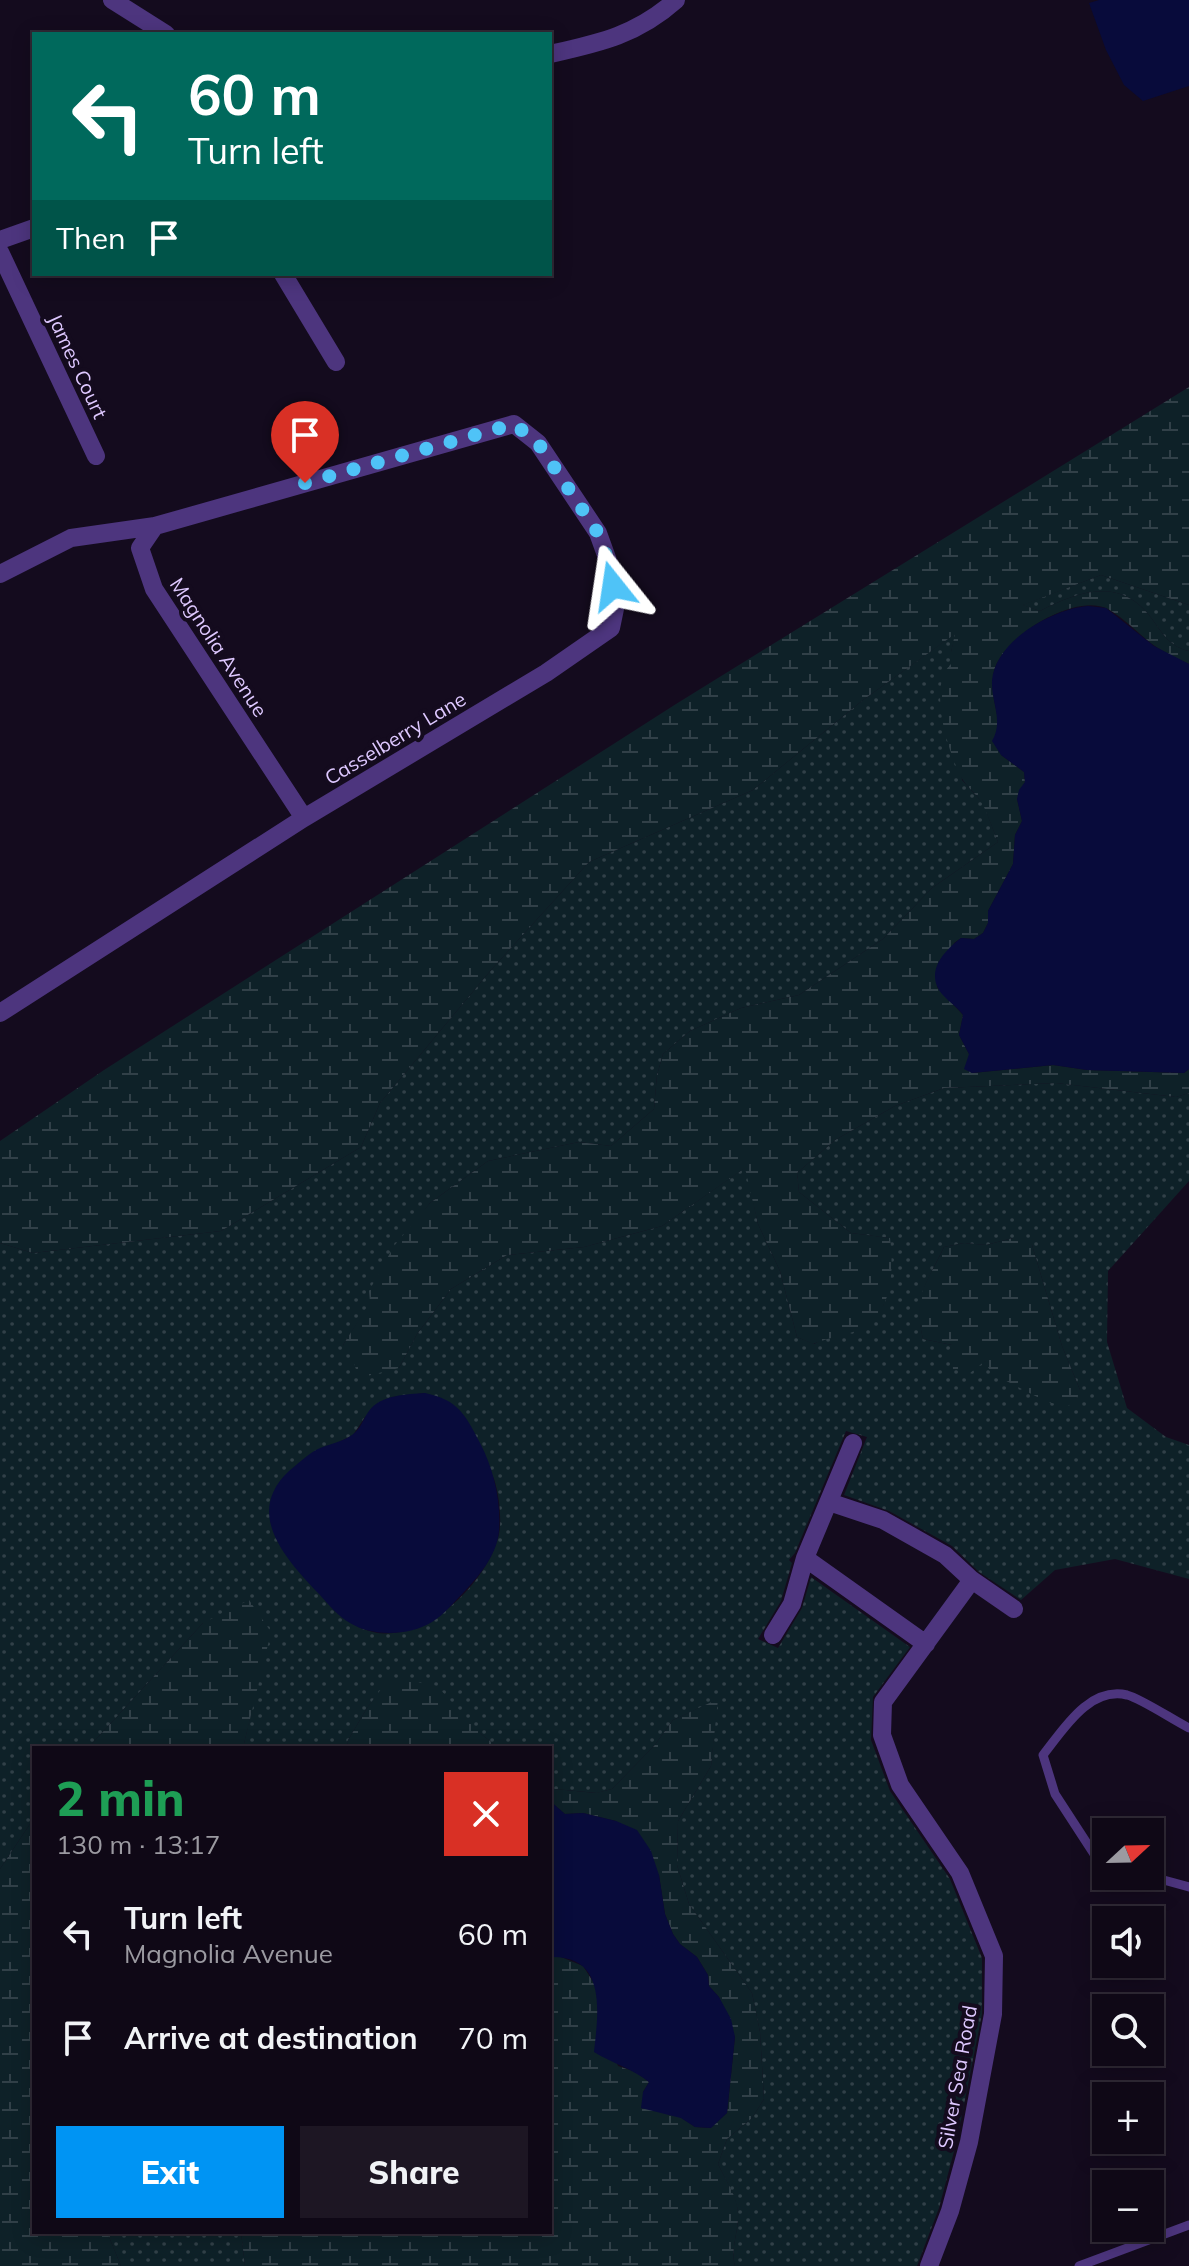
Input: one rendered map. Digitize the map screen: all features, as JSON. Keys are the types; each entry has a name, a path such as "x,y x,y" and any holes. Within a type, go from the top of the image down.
{"street":[{"path":"112,0 163,32"},
{"path":"552,53 631,32 676,0"},
{"path":"0,240 32,229"},
{"name":"James Court","path":"0,252 96,456"},
{"path":"284,276 336,362"},
{"name":"Casselberry Lane","path":"0,1013 304,818 546,673 611,628 616,604 611,569 598,533 538,443 514,424 155,526"},
{"path":"0,574 71,538 155,526"},
{"name":"Magnolia Avenue","path":"155,526 140,548 154,589 304,818"},
{"path":"773,1635 792,1604 805,1558 853,1443"},
{"path":"829,1502 883,1520 945,1555 972,1580 1014,1609"},
{"path":"805,1558 926,1644"},
{"name":"Silver Sea Road","path":"929,2266 950,2211 969,2142 993,2014 994,1956 960,1873 900,1785 882,1735 883,1702 972,1580"}],"lane":[{"path":"1092,1851 1055,1794 1043,1755 1086,1705 1106,1695 1127,1695 1189,1728"},
{"path":"1164,1880 1189,1887"},
{"path":"1079,2266 1189,2225"}],"green space":[{"path":"1189,387 1189,605 1101,575 1023,605 1040,611 1084,593 1113,592 1140,605 1172,643 1189,651 1189,664 1156,647 1108,609 1094,605 1059,612 1041,621 1010,645 994,671 993,695 1001,755 1024,772 1025,782 1017,799 1022,821 1015,835 1013,864 988,911 988,923 983,933 974,939 961,938 954,943 937,987 963,1015 959,1035 969,1054 972,1073 1053,1065 1087,1070 1184,1073 1189,1069 1189,1093 1176,1097 1056,1083 944,1088 895,1106 835,1140 797,1173 799,1192 851,1233 890,1238 891,1278 884,1304 868,1324 856,1331 813,1344 797,1337 780,1271 758,1224 745,1168 662,1226 584,1247 507,1255 451,1289 417,1334 399,1368 359,1378 350,1352 343,1345 370,1302 369,1291 394,1246 430,1203 488,1161 579,1142 611,1146 654,1109 657,1075 663,1054 690,1031 741,1008 799,995 883,939 932,888 998,842 982,803 961,777 942,719 941,687 944,674 951,664 955,634 863,700 753,790 589,862 491,970 380,1103 361,1147 221,1231 33,1253 0,1243 0,1141 104,1070 676,704"},
{"path":"1101,575 1189,605 1189,651 1168,639 1140,605 1113,592 1084,593 1040,611 1022,605"},
{"path":"956,633 951,664 962,780 983,803 998,842 932,888 883,939 799,995 741,1008 690,1031 663,1054 657,1075 654,1109 611,1146 579,1142 488,1161 430,1203 343,1345 399,1368 417,1334 451,1289 507,1255 584,1247 662,1226 746,1167 758,1224 780,1271 797,1337 814,1344 883,1306 890,1272 889,1238 851,1233 799,1192 797,1173 835,1140 895,1106 944,1088 1056,1083 1176,1097 1189,1093 1189,1181 1108,1271 1107,1342 1127,1408 1166,1437 1189,1445 1189,1579 1115,1559 1055,1570 1021,1600 979,1572 952,1546 889,1511 844,1495 867,1437 846,1431 795,1553 789,1560 792,1563 781,1601 758,1639 778,1648 802,1608 811,1577 910,1647 873,1697 871,1740 890,1791 950,1879 982,1958 982,2014 957,2140 939,2208 917,2266 735,2266 737,2207 718,2164 727,2139 752,2118 764,2099 760,2032 752,1993 689,1904 677,1865 678,1821 711,1766 717,1700 673,1720 654,1746 612,1789 597,1793 552,1787 552,1746 496,1746 391,1678 367,1708 347,1742 348,1746 243,1746 252,1709 203,1623 90,1746 32,1746 32,1821 0,1869 0,1243 33,1253 221,1231 361,1147 380,1103 491,970 589,862 753,790 863,700","holes":["1013,1238 1032,1245 1062,1346 1080,1390 984,1361 952,1345 923,1339 920,1324 923,1290 944,1247 964,1243 986,1245","425,1393 474,1449 494,1479 500,1521 493,1552 468,1589 452,1606 433,1619 393,1633 373,1632 356,1625 331,1607 339,1442 353,1435 365,1417 392,1397"]},
{"path":"1024,1238 1032,1245 1062,1346 1080,1390 1075,1402 1066,1407 1045,1401 991,1373 985,1361 970,1373 953,1369 952,1345 923,1339 920,1300 944,1247 964,1243 986,1245"},
{"path":"249,1600 271,1632 243,1746 90,1746 203,1623"},
{"path":"390,1677 437,1686 481,1734 496,1746 348,1746 347,1742"},
{"path":"718,1699 711,1766 678,1821 677,1865 689,1904 752,1993 760,2032 764,2099 752,2118 727,2139 718,2164 737,2207 735,2266 245,2266 241,2234 552,2234 552,1957 561,1957 583,1966 597,1988 598,2017 618,2066 636,2072 649,2082 643,2092 695,2127 710,2128 727,2113 735,2037 719,1997 709,1986 708,1975 697,1957 673,1934 665,1914 659,1875 616,1821 583,1813 565,1814 552,1803 552,1787 596,1793 612,1789 654,1746 673,1720"},
{"path":"32,1821 32,2234 108,2234 121,2266 0,2266 0,1869"},
{"path":"108,2234 241,2234 245,2266 121,2266"}],"shaded area":[{"path":"1099,0 1189,0 1189,86 1143,101 1124,85 1106,50 1089,3"},
{"path":"1088,606 1106,608 1154,646 1189,664 1189,1069 1184,1073 1087,1070 1053,1065 972,1073 964,1069 969,1054 959,1035 963,1015 939,990 935,972 945,953 961,938 974,939 983,933 988,923 988,911 1013,864 1015,835 1022,821 1017,799 1025,782 1024,772 1001,755 992,741 997,719 992,681 996,666 1014,640 1058,613"},
{"path":"425,1393 453,1404 470,1424 480,1443 498,1497 498,1540 481,1572 436,1619 423,1627 402,1632 369,1631 341,1617 294,1566 275,1536 270,1520 270,1504 276,1487 289,1471 314,1451 352,1435 374,1406 395,1396"},
{"path":"552,1803 565,1814 583,1813 637,1830 651,1851 659,1875 665,1914 673,1934 697,1957 708,1975 709,1986 731,2019 735,2037 727,2113 711,2128 695,2127 681,2118 641,2108 643,2092 649,2082 594,2052 597,2021 595,1990 582,1966 569,1959 552,1957"}],"route":[{"path":"305,483 514,424 538,443 598,533 611,569 613,586"}]}
